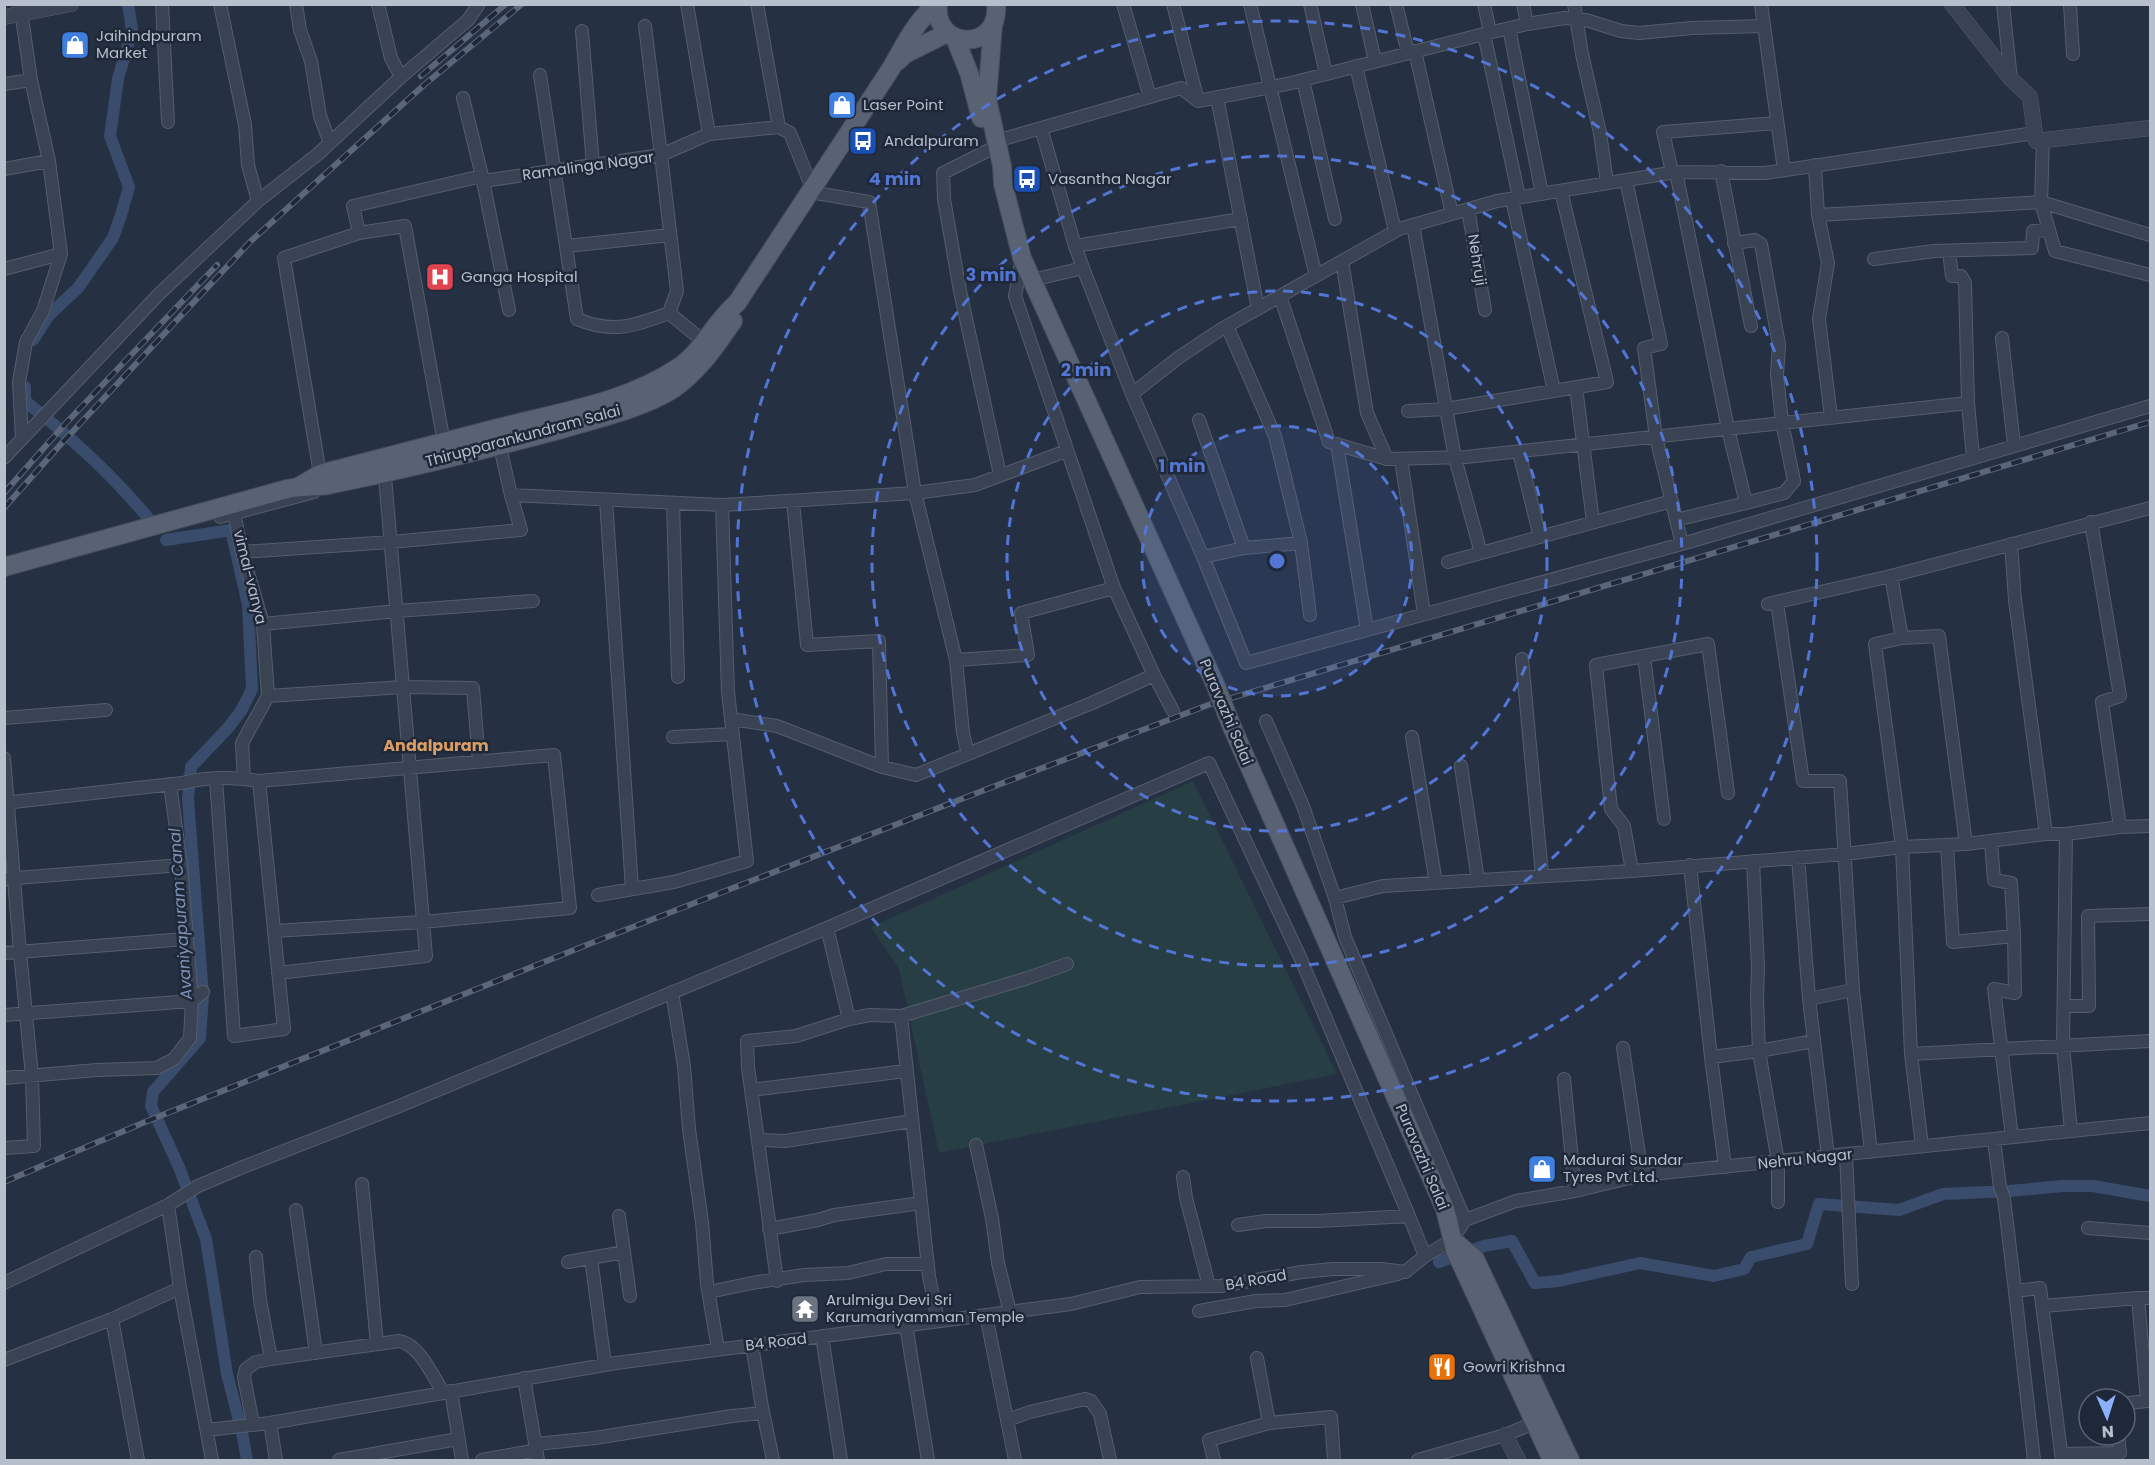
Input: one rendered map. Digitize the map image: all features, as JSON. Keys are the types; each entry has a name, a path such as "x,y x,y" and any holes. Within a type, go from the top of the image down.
{"main road":[{"name":"Puravazhi Salai","path":"937,4 938,20 951,36 972,84 1002,166 1003,184 1022,258 1215,684 1445,1209 1552,1461"},
{"name":"Thirupparankundram Salai","path":"4,567 323,479 498,437 599,418 671,390 692,374 709,346 734,320 737,303 892,67 910,34 923,16 937,4"},
{"name":"Puravazhi Salai","path":"993,145 987,99 993,25 997,16 996,4"},
{"name":"Thirupparankundram Salai","path":"892,67 905,54 951,36 972,40 988,32 993,25"},
{"name":"Thirupparankundram Salai","path":"384,466 444,442 498,437"},
{"name":"Puravazhi Salai","path":"1461,1251 1570,1461"}],"street":[{"path":"4,17 21,9 71,4"},
{"path":"162,4 168,122"},
{"path":"220,4 245,125 248,165 258,201"},
{"path":"296,4 300,30 311,61 321,116 330,143"},
{"path":"378,4 391,58 401,77"},
{"path":"4,458 159,294 258,201 284,183 468,20 479,4"},
{"path":"687,4 709,134"},
{"path":"757,4 779,127"},
{"path":"1123,4 1150,97"},
{"path":"1173,4 1198,100"},
{"path":"1250,4 1316,276"},
{"path":"1310,4 1326,74"},
{"path":"1362,4 1375,61"},
{"path":"1396,4 1411,52 1452,214"},
{"path":"1484,4 1516,198 1554,391"},
{"path":"1523,4 1527,24"},
{"path":"1574,4 1575,19 1600,133 1607,183"},
{"path":"1761,4 1784,170"},
{"path":"1952,4 2012,79 2030,97 2039,137 2041,202 2055,250 2151,275"},
{"path":"2003,4 2012,79"},
{"path":"2070,4 2073,54"},
{"path":"21,9 31,80 48,161 61,254 44,309 26,342 19,382 22,438"},
{"path":"1000,476 960,291 944,199 943,173 993,145 1041,128 1181,88 1198,100 1217,97 1303,80 1527,24 1565,18 1639,33 1692,28 1764,26"},
{"path":"645,26 661,155 709,134 779,127 790,133 811,190 869,202 915,493 956,660 963,733 968,754"},
{"path":"1509,28 1542,194"},
{"path":"582,31 594,165"},
{"path":"1356,66 1397,230 1415,240"},
{"path":"540,75 577,319 597,327 635,325 669,313 709,346"},
{"path":"4,84 31,80"},
{"path":"1303,80 1335,219"},
{"path":"1217,97 1258,309"},
{"path":"463,98 509,310"},
{"path":"1746,503 1728,429 1674,172 1663,132 1778,123"},
{"path":"1041,128 1083,268 1132,394 1246,663 1682,544 2151,406"},
{"path":"1132,394 1178,358 1227,326 1397,230 1468,209 1516,198 1674,172 1766,173 2039,137 2151,128"},
{"name":"Ramalinga Nagar","path":"359,233 353,206 482,179 661,155 677,291 669,313"},
{"path":"4,169 48,161"},
{"path":"1815,165 1818,215 1828,263 1819,319 1831,417"},
{"path":"1721,171 1751,326"},
{"path":"1626,180 1661,344 1644,348 1656,437 1682,544"},
{"path":"1408,411 1446,409 1607,382 1561,190"},
{"path":"1818,215 2041,202 2151,235"},
{"name":"Nehruji","path":"1468,209 1485,310"},
{"path":"1075,246 1240,219"},
{"path":"1413,225 1455,458 1481,553"},
{"path":"4,574 321,490 323,479 284,258 359,233 405,226 444,442"},
{"path":"1874,259 1948,251 2032,248 2033,231 2049,230"},
{"path":"567,246 670,235"},
{"path":"1676,520 1784,493 1794,481 1782,422 1777,375 1779,345 1761,244 1755,240 1734,243"},
{"path":"1948,251 1952,276 1961,276 1965,283 1968,403 1973,458"},
{"path":"4,269 61,254"},
{"path":"1022,258 1015,296 1066,451 1113,588 1173,711"},
{"path":"1342,261 1367,413 1387,459"},
{"path":"1032,280 1083,268"},
{"path":"1280,296 1329,442 1387,459 1455,458 1519,452 1968,403"},
{"path":"1227,326 1275,436 1300,543 1310,615"},
{"path":"2001,338 2014,445"},
{"path":"1576,387 1593,522"},
{"path":"1200,420 1244,548"},
{"path":"242,552 521,530 498,437"},
{"path":"1337,444 1367,630"},
{"path":"511,495 722,505 915,493 975,485 1066,451"},
{"path":"1519,452 1540,537"},
{"path":"1401,459 1425,614"},
{"path":"278,973 426,956 384,466"},
{"path":"606,500 632,889"},
{"path":"1448,562 1672,501"},
{"path":"793,502 807,645 879,641 882,767"},
{"path":"673,503 678,677"},
{"path":"598,895 674,882 747,861 728,692 722,505"},
{"path":"1870,1152 1853,990 1840,782 1803,781 1773,603 1891,576 2151,508"},
{"name":"vimal-vanya","path":"234,513 242,552 263,624 268,696"},
{"path":"2091,522 2120,696 2102,702 2120,827"},
{"path":"1203,557 1244,548 1300,543"},
{"path":"2011,544 2015,600 2046,834"},
{"path":"1891,576 1902,638"},
{"path":"956,660 1028,655 1021,613 1113,588"},
{"path":"263,624 533,601"},
{"path":"1922,1146 1911,1054 1902,847 1875,644 1902,638 1939,636 1966,844"},
{"path":"1632,871 1624,826 1611,809 1596,665 1708,644 1728,793"},
{"path":"1644,656 1664,819"},
{"path":"1522,659 1542,875"},
{"path":"731,719 777,726 882,767 916,775 1154,675"},
{"path":"244,779 242,742 268,696 403,687 473,688 479,762"},
{"path":"4,718 106,710"},
{"path":"1199,1311 1256,1301 1285,1300 1405,1272 1425,1256 1461,1251 1466,1220 1345,937 1335,898 1303,806 1266,721"},
{"path":"673,737 733,734"},
{"path":"1412,737 1436,883"},
{"path":"7,802 196,780 244,779 259,782 554,755 570,908 423,922 274,931"},
{"path":"4,758 10,878 32,1076 34,1146"},
{"path":"4,1283 168,1205 198,1186 397,1107 826,928 1209,763 1300,957 1425,1256"},
{"path":"1461,766 1478,880"},
{"path":"216,779 234,1036 284,1029 259,782"},
{"path":"4,1078 97,1070 157,1068 174,1059 190,1038 192,1000 176,783"},
{"path":"1335,898 1383,886 1632,871 1845,854 1902,847 1991,842 2046,834 2151,826"},
{"path":"2066,834 2063,1045 2072,1131"},
{"path":"1991,842 1994,880 2011,883 2015,993 1994,989 2012,1137"},
{"path":"1947,845 1953,942 2014,936"},
{"path":"1798,857 1809,999 1828,1155"},
{"path":"1753,861 1759,1051 1778,1162 1778,1202"},
{"path":"10,878 181,865"},
{"path":"1690,865 1725,1167"},
{"path":"2064,1006 2089,1006 2088,916 2151,914"},
{"path":"826,928 849,1019"},
{"path":"4,953 186,939"},
{"path":"777,1281 748,1067 747,1041 796,1036 849,1019 870,1015 901,1016 1067,964"},
{"path":"1809,999 1853,990"},
{"path":"4,1016 192,1000 203,992"},
{"path":"672,992 684,1066 689,1129 718,1349"},
{"path":"901,1016 929,1276 938,1321"},
{"path":"1711,1057 1814,1041"},
{"path":"1911,1054 2151,1041"},
{"path":"1623,1048 1642,1175"},
{"path":"751,1090 906,1071"},
{"path":"1564,1079 1575,1191"},
{"path":"759,1140 785,1141 912,1121"},
{"name":"Nehru Nagar","path":"1466,1220 1516,1201 1575,1191 1642,1175 2151,1123"},
{"path":"1994,1140 2016,1291 2034,1461"},
{"path":"976,1145 992,1218 998,1263 1010,1312"},
{"path":"4,1148 34,1146"},
{"path":"4,1155 34,1146"},
{"path":"1846,1154 1852,1284"},
{"path":"1183,1177 1186,1198 1209,1286"},
{"path":"362,1184 377,1344"},
{"path":"769,1229 834,1215 921,1203"},
{"path":"168,1205 180,1288 213,1461"},
{"path":"296,1210 316,1353"},
{"path":"620,1216 630,1296"},
{"path":"1238,1225 1266,1221 1318,1221 1409,1216"},
{"path":"2088,1228 2151,1233"},
{"path":"568,1262 624,1252"},
{"path":"256,1257 260,1300 271,1359"},
{"path":"591,1258 605,1364"},
{"path":"709,1292 804,1275 848,1273 886,1264 928,1264"},
{"name":"B4 Road","path":"207,1430 270,1423 605,1364 1071,1304 1140,1287 1221,1286 1333,1269 1380,1269 1405,1272"},
{"path":"4,1360 112,1319 180,1288"},
{"path":"2016,1291 2040,1288 2062,1457 2120,1453 2119,1447"},
{"path":"2043,1306 2144,1298 2149,1401"},
{"path":"986,1315 1015,1461"},
{"path":"112,1319 138,1461"},
{"path":"906,1325 928,1461"},
{"path":"822,1336 841,1461"},
{"path":"251,1424 244,1377 246,1369 256,1362 399,1341 407,1343 416,1350 447,1392 462,1461"},
{"path":"752,1345 773,1461"},
{"path":"1257,1358 1269,1423"},
{"path":"524,1378 537,1452"},
{"path":"1007,1420 1030,1412 1085,1400 1091,1401 1100,1414 1110,1461"},
{"path":"482,1461 537,1452 595,1438 763,1413"},
{"path":"1214,1461 1209,1440 1269,1423 1331,1417 1334,1461"},
{"path":"270,1423 276,1461"},
{"path":"1418,1461 1505,1435 1534,1423"},
{"path":"1505,1435 1518,1461"},
{"path":"339,1461 458,1439"}],"green space":[{"path":"1193,781 1337,1074 939,1153 899,969 871,927"}],"waterway":[{"name":"Avaniyapuram Canal","path":"33,340 49,315 78,288 113,238 129,187 110,136 118,79 132,30 128,4"},
{"name":"Avaniyapuram Canal","path":"25,387 25,401 93,459 154,525"},
{"name":"Avaniyapuram Canal","path":"166,540 231,530 248,605 252,689 241,711 228,728 191,767 188,799 203,996 200,1038 153,1092 151,1106 179,1167 206,1239 227,1374 247,1460"},
{"path":"1439,1262 1484,1246 1512,1241 1535,1283 1559,1281 1640,1263 1714,1276 1744,1269 1751,1257 1807,1244 1819,1204 1899,1210 1943,1194 2062,1186 2093,1186 2150,1196"}],"railway":[{"path":"421,76 506,4"},
{"path":"4,508 251,241 424,85 522,4"},
{"path":"4,493 66,423 217,265"},
{"path":"4,1182 145,1122 584,946 1208,705 2150,422"}],"place":[{"name":"Jaihindpuram Market","path":"75,45"},
{"name":"Laser Point","path":"842,105"},
{"name":"Andalpuram","path":"863,141"},
{"name":"Vasantha Nagar","path":"1027,179"},
{"name":"Ganga Hospital","path":"440,277"},
{"name":"Madurai Sundar Tyres Pvt Ltd.","path":"1542,1169"},
{"name":"Arulmigu Devi Sri Karumariyamman Temple","path":"805,1309"},
{"name":"Gowri Krishna","path":"1442,1367"}],"district":[{"name":"Andalpuram","path":"436,745"}]}
